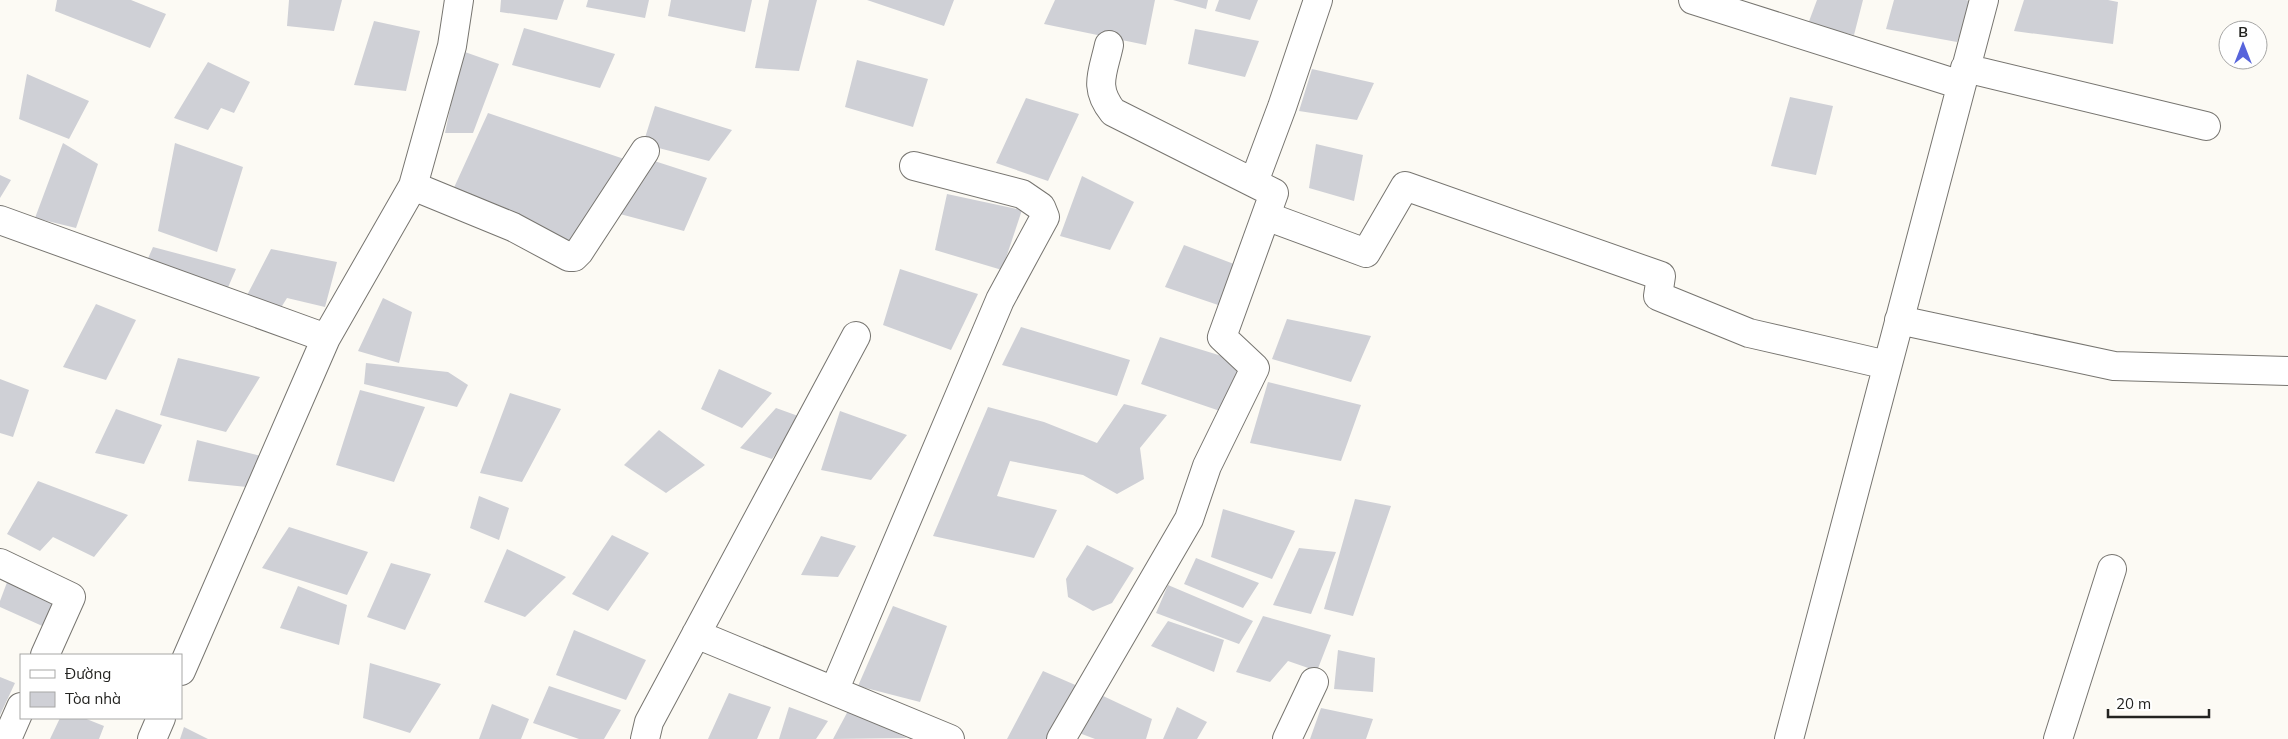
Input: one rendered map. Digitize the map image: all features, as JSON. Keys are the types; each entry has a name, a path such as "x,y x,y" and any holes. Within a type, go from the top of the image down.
{"street":[{"path":"182,669 326,338 412,186 452,46 459,0"},
{"path":"1254,182 1282,107 1318,0"},
{"path":"1693,0 1963,76 2206,126"},
{"path":"1789,739 1984,0"},
{"path":"1061,739 1189,519 1207,466 1255,368 1222,337 1274,193 1113,112 1102,95 1100,85 1109,45"},
{"path":"412,186 513,227 568,257 574,257 645,151"},
{"path":"834,691 1000,300 1045,217 1041,207 1022,194 914,166"},
{"path":"1266,216 1366,253 1405,186 1661,276 1658,296 1749,333 1887,365"},
{"path":"0,220 326,338"},
{"path":"1899,320 2114,366 2288,370"},
{"path":"645,739 649,722 856,336"},
{"path":"0,563 71,597 45,654"},
{"path":"2058,739 2112,569"},
{"path":"696,634 834,691 922,734 950,739"},
{"path":"1287,739 1314,682"},
{"path":"7,739 20,710"},
{"path":"152,739 161,719"}],"building":[{"path":"57,0 131,0 166,14 150,48 55,11"},
{"path":"289,0 342,0 334,31 287,26"},
{"path":"501,0 564,0 557,20 500,12"},
{"path":"588,0 649,0 645,18 586,7"},
{"path":"671,0 752,0 745,32 668,16"},
{"path":"769,0 817,0 799,71 755,68"},
{"path":"867,0 954,0 944,26"},
{"path":"1055,0 1155,0 1146,45 1044,24"},
{"path":"1173,0 1208,0 1206,9"},
{"path":"1219,0 1258,0 1250,20 1215,11"},
{"path":"1817,0 1863,0 1854,35 1808,24"},
{"path":"1894,0 1966,0 1974,2 1957,42 1886,29"},
{"path":"2024,0 2108,0 2118,2 2113,44 2014,31"},
{"path":"374,21 420,31 406,91 354,85"},
{"path":"524,28 615,54 600,88 512,65"},
{"path":"1195,29 1259,41 1245,77 1188,64"},
{"path":"462,51 499,64 473,133 445,133"},
{"path":"857,60 928,79 913,127 845,107"},
{"path":"208,62 250,82 234,113 221,108 208,130 174,118"},
{"path":"1312,69 1374,83 1357,120 1299,111"},
{"path":"27,74 89,101 69,139 19,119"},
{"path":"1790,97 1833,106 1816,175 1771,166"},
{"path":"1026,98 1079,114 1048,181 996,163"},
{"path":"655,106 732,130 709,161 643,144"},
{"path":"488,113 633,162 575,245 452,192"},
{"path":"63,143 98,164 76,228 35,218"},
{"path":"175,143 243,167 217,252 158,231"},
{"path":"1316,144 1363,155 1354,201 1309,188"},
{"path":"642,157 707,178 684,231 620,214"},
{"path":"0,175 11,180 0,198"},
{"path":"1082,176 1134,202 1110,250 1060,236"},
{"path":"947,194 1022,210 1002,270 935,250"},
{"path":"1184,245 1247,269 1227,308 1165,287"},
{"path":"153,247 236,269 226,292 146,263"},
{"path":"271,249 337,262 325,307 287,298 277,314 244,301"},
{"path":"900,269 978,294 951,350 883,325"},
{"path":"383,298 412,312 399,363 358,351"},
{"path":"96,304 136,320 106,380 63,367"},
{"path":"1287,319 1371,336 1351,382 1272,359"},
{"path":"1021,327 1130,360 1117,396 1002,365"},
{"path":"1160,337 1251,365 1220,411 1141,384"},
{"path":"178,358 260,377 226,432 160,415"},
{"path":"366,363 448,372 468,385 457,407 364,384"},
{"path":"719,369 772,393 742,428 701,409"},
{"path":"0,379 29,390 13,437 0,433"},
{"path":"1268,382 1361,405 1341,461 1250,443"},
{"path":"360,390 425,407 394,482 336,465"},
{"path":"510,393 561,409 522,482 480,473"},
{"path":"1124,404 1167,415 1140,448 1144,479 1117,494 1083,475 1010,461 997,496 1057,510 1034,558 933,536 988,407 1044,422 1097,443"},
{"path":"776,408 801,417 772,459 740,448"},
{"path":"116,409 162,425 144,464 95,453"},
{"path":"840,411 907,435 871,480 821,470"},
{"path":"659,430 705,465 666,493 624,465"},
{"path":"197,440 261,456 247,487 188,481"},
{"path":"38,481 128,515 94,557 53,537 40,551 7,534"},
{"path":"479,496 509,508 499,540 470,528"},
{"path":"1355,499 1391,506 1353,616 1324,609"},
{"path":"1223,509 1295,531 1272,579 1211,557"},
{"path":"289,527 368,552 347,595 262,568"},
{"path":"612,535 649,553 608,611 572,594"},
{"path":"821,536 856,546 838,577 801,575"},
{"path":"1087,545 1134,568 1112,603 1093,611 1068,597 1066,579"},
{"path":"1299,548 1336,552 1311,614 1273,605"},
{"path":"507,549 566,577 525,617 484,602"},
{"path":"1196,558 1259,583 1243,608 1184,584"},
{"path":"391,563 431,574 405,630 367,617"},
{"path":"9,577 61,600 49,629 0,607 0,601"},
{"path":"1168,585 1253,621 1239,644 1156,613"},
{"path":"298,586 347,605 339,645 280,628"},
{"path":"893,606 947,626 920,702 858,686"},
{"path":"1263,616 1331,635 1317,671 1288,661 1270,682 1236,672"},
{"path":"1168,621 1224,640 1214,672 1151,646"},
{"path":"574,630 646,660 626,700 556,675"},
{"path":"1338,650 1375,658 1373,692 1334,689"},
{"path":"370,663 441,684 410,733 363,718"},
{"path":"1043,671 1080,687 1051,739 1007,739"},
{"path":"0,677 15,683 0,715"},
{"path":"549,686 621,710 604,739 579,739 533,723"},
{"path":"729,693 771,707 757,739 708,739"},
{"path":"1101,695 1152,719 1146,739 1095,739 1074,731"},
{"path":"492,704 529,719 521,739 479,739"},
{"path":"789,707 828,721 816,739 779,739"},
{"path":"1177,707 1207,722 1197,739 1163,739"},
{"path":"1321,708 1373,719 1366,739 1310,739"},
{"path":"849,709 907,738 833,739"},
{"path":"60,719 86,719 104,726 99,739 50,739"},
{"path":"184,727 208,739 180,739"}]}
